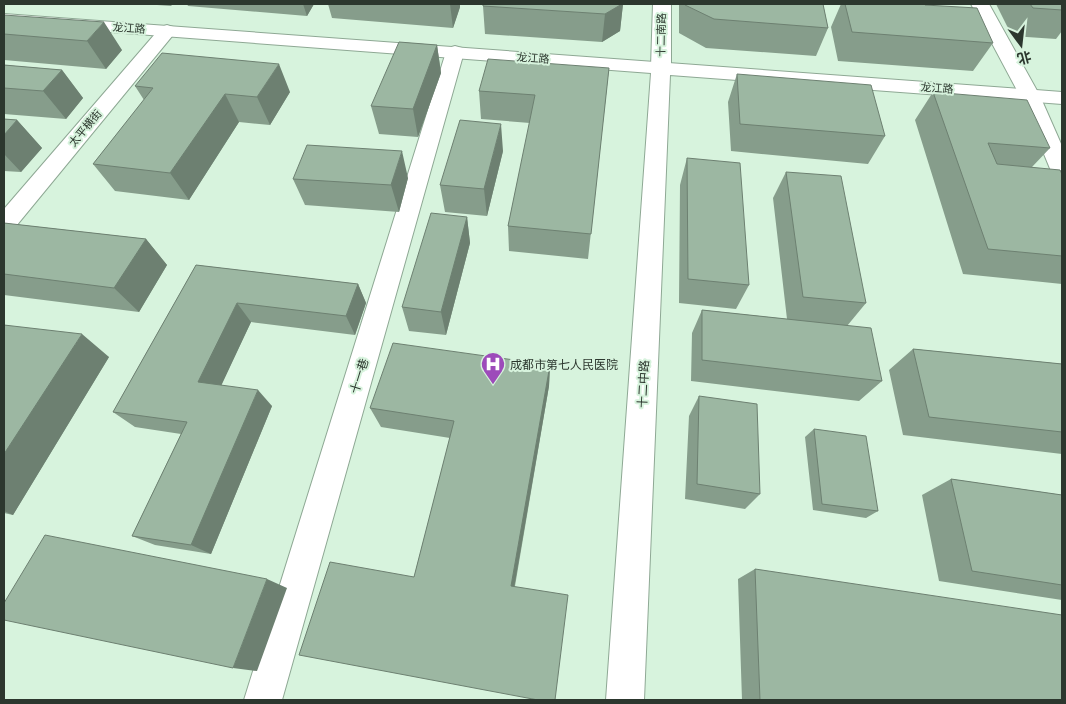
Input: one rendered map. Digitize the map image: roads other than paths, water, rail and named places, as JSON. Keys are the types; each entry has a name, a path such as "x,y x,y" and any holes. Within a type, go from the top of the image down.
{"street":[{"name":"十二南路","path":"661,67 662,4"},
{"path":"980,4 1030,96 1062,171"},
{"name":"龙江路","path":"4,19 1062,98"},
{"name":"太平横街","path":"4,225 167,31"},
{"name":"十一巷","path":"263,700 455,52"},
{"name":"十二中路","path":"625,700 661,67"}],"place":[{"name":"成都市第七人民医院","path":"493,385"}]}
